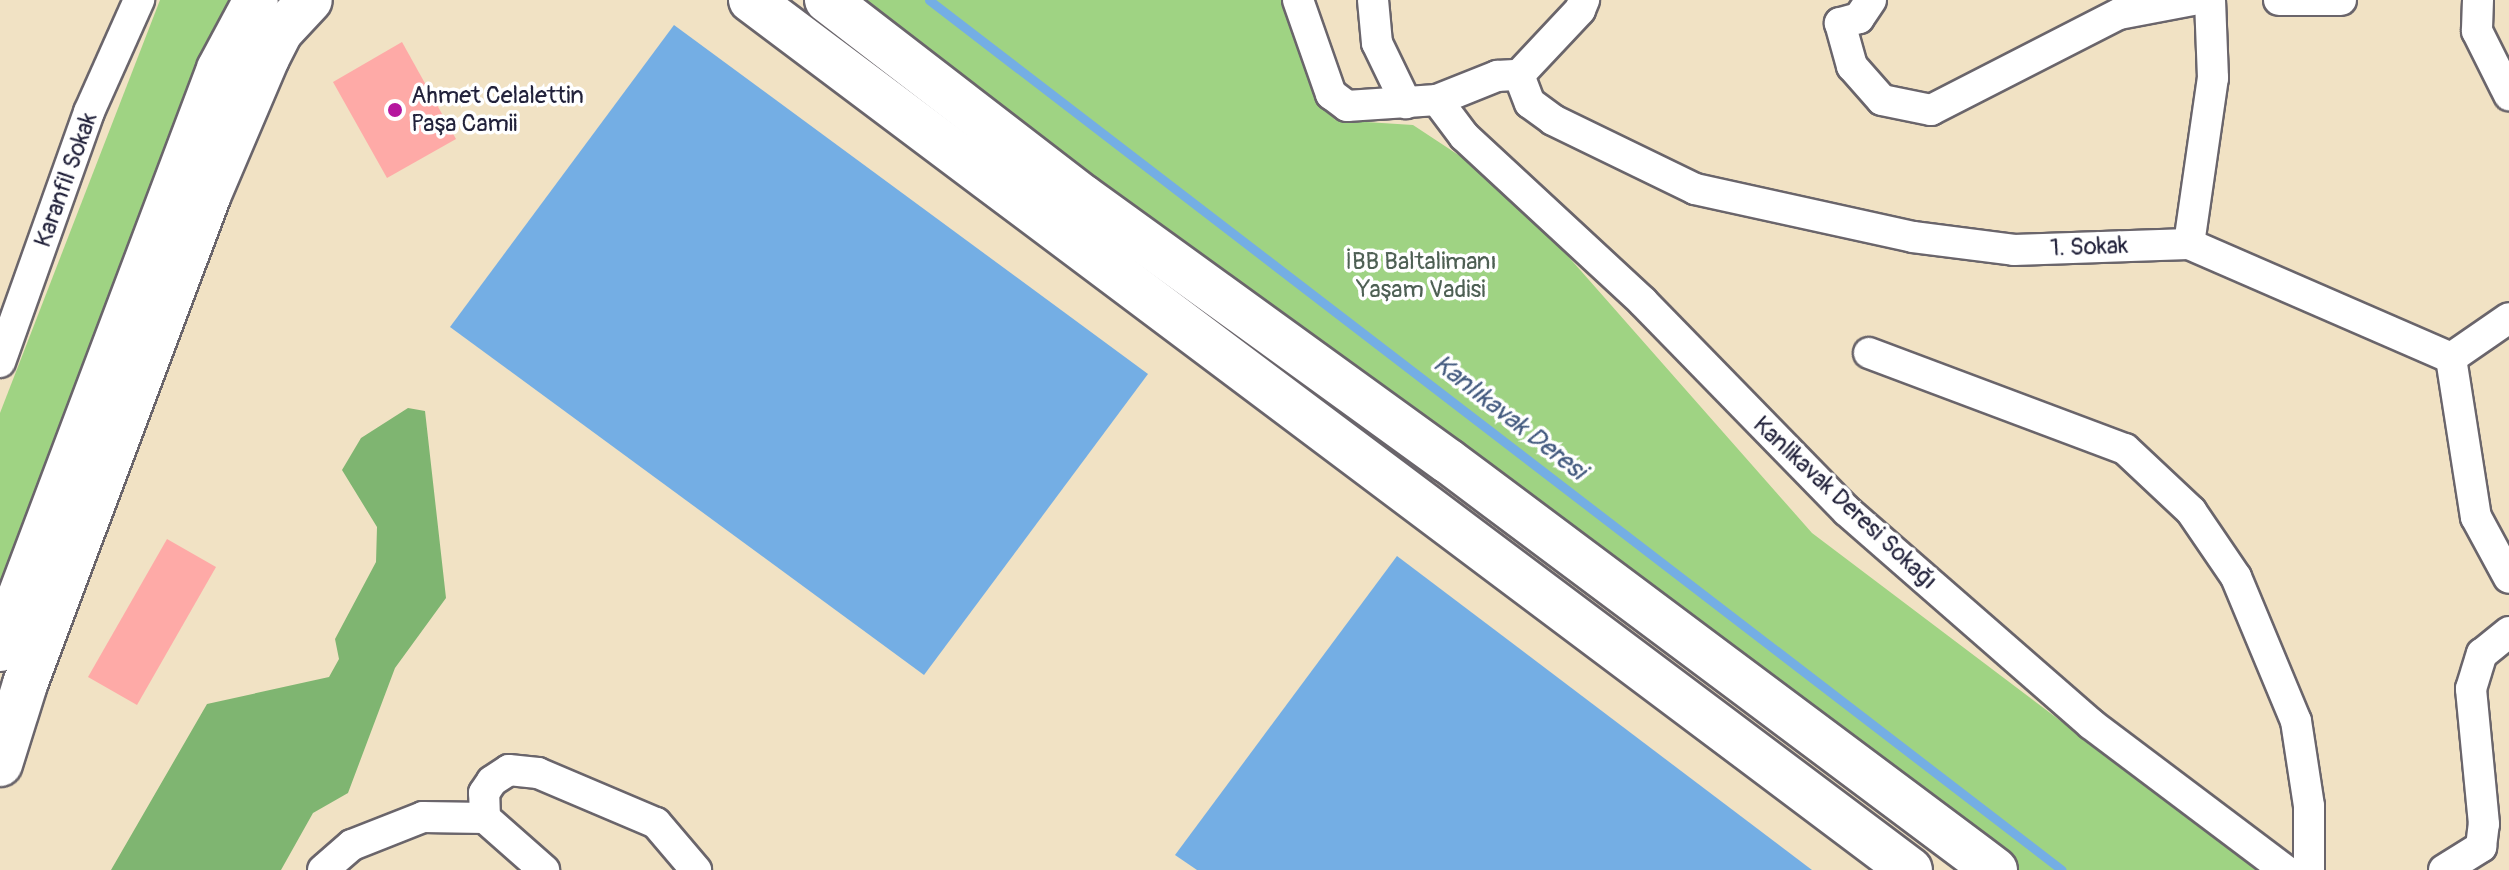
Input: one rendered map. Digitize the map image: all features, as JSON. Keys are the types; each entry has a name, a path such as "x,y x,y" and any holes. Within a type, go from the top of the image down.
{"main road":[{"path":"0,649 219,69 256,0"},
{"path":"0,764 25,684 209,194 281,31 310,0"},
{"path":"751,0 1910,870"},
{"path":"827,0 1096,207 1546,533 1995,870"}],"street":[{"name":"Karanfil Sokak","path":"0,362 89,112 139,0"},
{"path":"1298,0 1339,103 1437,100 1497,76 1519,75 1584,0"},
{"path":"1373,0 1377,43 1406,103"},
{"path":"1871,0 1859,18 1840,23 1852,66 1882,100 1931,110 2109,18 2193,0"},
{"path":"2189,244 2213,78 2210,0"},
{"path":"2279,0 2341,0"},
{"path":"2478,0 2477,31 2509,95"},
{"name":"1. Sokak","path":"1519,75 1530,103 1553,120 1695,189 1746,203 1913,237 2014,250 2189,244 2451,358"},
{"name":"Kanlikavak Deresi Sokağı","path":"1437,100 1464,136 1643,302 1847,511 2091,724 2285,870"},
{"path":"2509,318 2451,358 2476,517 2509,578"},
{"path":"1869,353 2125,449 2191,511 2236,577 2296,721 2309,806 2309,870"},
{"path":"2444,870 2481,847 2484,824 2471,689 2482,654 2509,632"},
{"path":"485,818 484,793 492,781 509,770 538,773 656,823 696,870"},
{"path":"323,870 352,845 423,817 485,818 544,870"}],"green space":[{"path":"160,0 239,0 0,607 0,413"},
{"name":"İBB Baltalimanı Yaşam Vadisi","path":"850,0 1288,0 1335,120 1413,125 1507,187 1812,533 2074,731 2272,870 2014,870"},
{"path":"408,408 425,411 446,598 395,668 348,793 313,813 281,870 111,870 207,704 329,677 339,659 335,639 376,562 377,527 342,470 361,438"}],"water":[{"path":"674,25 1148,374 924,675 450,327"},
{"path":"1397,556 1812,870 1197,870 1175,855"}],"building":[{"name":"Ahmet Celalettin Paşa Camii","path":"402,42 456,139 387,178 333,82"},
{"path":"167,539 216,567 137,705 88,677"}],"waterway":[{"name":"Kanlıkavak Deresi","path":"929,0 2062,870"}],"place":[{"name":"Ahmet Celalettin Paşa Camii","path":"395,110"}]}
